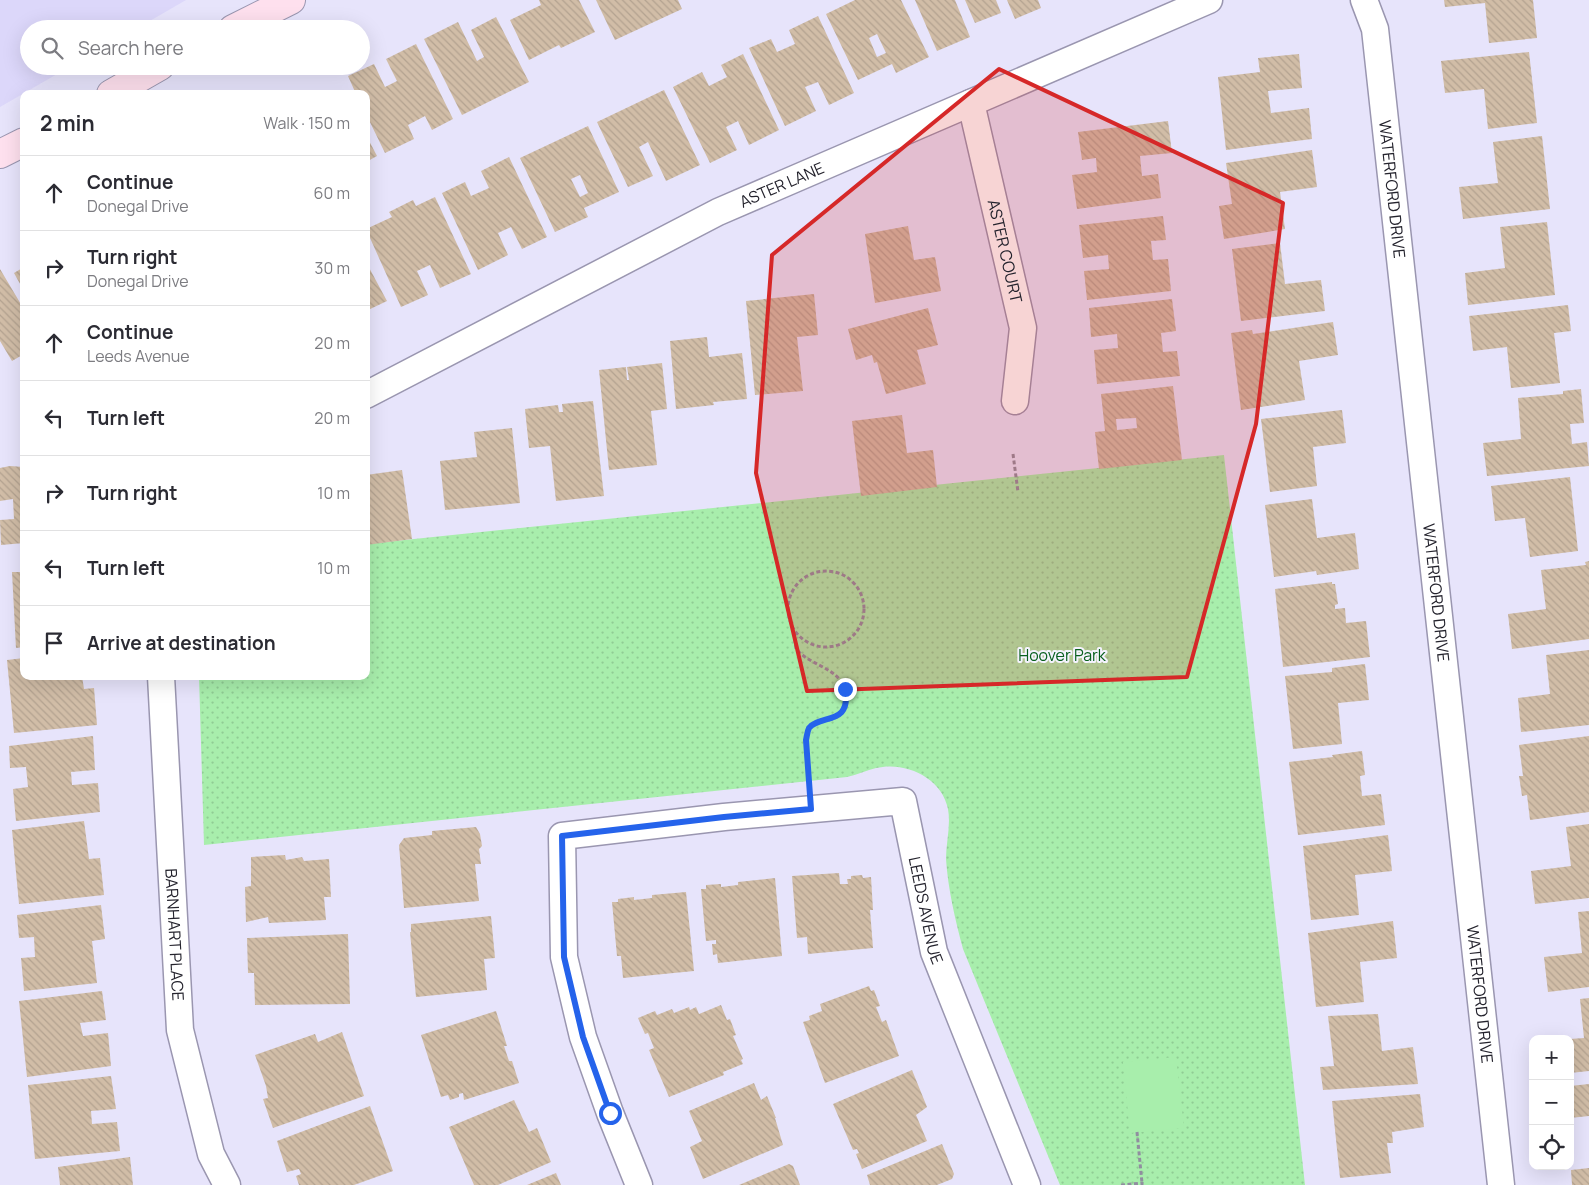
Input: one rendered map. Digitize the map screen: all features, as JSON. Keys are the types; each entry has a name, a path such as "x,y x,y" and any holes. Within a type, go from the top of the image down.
{"main road":[{"path":"251,20 291,0"},
{"path":"118,90 144,75"},
{"path":"0,154 20,144"}],"street":[{"name":"ASTER LANE","path":"370,393 718,212 1209,0"},
{"name":"WATERFORD DRIVE","path":"1364,0 1375,29 1501,1185"},
{"name":"ASTER COURT","path":"971,103 1023,328 1015,401"},
{"name":"BARNHART PLACE","path":"161,680 180,1030 211,1154 227,1185"},
{"name":"LEEDS AVENUE","path":"639,1185 610,1113 583,1037 564,957 562,836 724,817 903,800 934,952 1027,1185"}],"path":[{"path":"1013,454 1018,492"},
{"path":"794,632 813,646 831,647 848,641 856,633 862,622 863,599 857,587 847,577 835,572 822,571 809,574 798,582 789,600 789,620 794,632 796,650 810,661 839,678 845,689 846,696 840,714 835,718 814,724 808,732 806,740 811,809"},
{"path":"1121,1185 1142,1184 1137,1132"}],"highlighted area":[{"path":"999,69 1283,203 1256,424 1187,677 807,691 756,473 772,255"}],"shaded area":[{"path":"0,0 186,0 152,20 20,20 20,75 55,75 29,90 20,90 20,95 0,107"}],"green space":[{"name":"Hoover Park","path":"1224,455 1305,1185 1060,1185 963,949 952,904 947,870 948,809 938,789 921,774 910,770 887,766 847,777 204,845 199,680 370,680 370,544"},
{"path":"1176,1057 1184,1128 1130,1133 1123,1062"}],"building":[{"path":"539,0 579,0 595,32 561,48 559,45 529,60 510,20 541,5"},
{"path":"596,0 678,0 682,9 615,40"},
{"path":"855,0 901,0 929,57 896,73 892,64 858,80 826,14","holes":["877,34 886,53 877,57 869,38"]},
{"path":"915,0 955,0 970,37 937,51"},
{"path":"965,0 996,0 1001,13 975,23"},
{"path":"1007,0 1038,0 1041,8 1015,19"},
{"path":"1444,0 1533,0 1537,38 1489,43 1485,3 1445,7"},
{"path":"818,16 854,93 829,105 818,82 805,87 816,111 785,126 749,48 771,39 777,52 795,44 789,30"},
{"path":"496,17 529,82 462,115 424,39 458,22 477,61 484,57 471,30"},
{"path":"416,44 453,119 432,130 425,116 408,125 414,139 385,153 370,122 370,90 354,90 348,76 370,75 370,66 374,64 385,87 397,81 386,59"},
{"path":"1529,52 1537,123 1488,129 1484,89 1445,93 1441,61"},
{"path":"743,54 779,130 749,145 738,121 726,127 737,150 710,163 673,87 702,72 709,86 727,77 721,65"},
{"path":"1299,54 1302,88 1268,91 1271,113 1309,108 1312,139 1226,150 1218,77 1260,72 1258,58"},
{"path":"664,90 700,165 666,181 648,142 639,147 653,176 628,187 597,122"},
{"path":"1168,121 1172,153 1140,156 1142,176 1158,174 1161,198 1077,209 1072,175 1097,172 1096,158 1082,160 1078,132"},
{"path":"588,126 619,192 584,208 588,217 555,232 520,158","holes":["580,175 588,193 580,197 571,179"]},
{"path":"1542,136 1550,209 1463,219 1459,187 1498,183 1493,142"},
{"path":"370,143 377,156 370,160"},
{"path":"1312,150 1317,187 1280,192 1285,229 1224,239 1219,206 1232,204 1226,163"},
{"path":"509,157 547,237 522,249 511,227 498,233 508,255 478,270 442,193 465,182 471,196 489,188 481,171"},
{"path":"435,197 471,274 440,288 430,265 417,271 428,295 401,307 370,238 370,227 392,217 389,212 413,200 416,206"},
{"path":"1163,216 1166,240 1151,241 1153,260 1168,259 1171,291 1087,300 1084,271 1109,269 1108,255 1083,258 1079,225"},
{"path":"1547,222 1555,295 1468,305 1465,273 1505,268 1500,227"},
{"path":"908,226 914,260 935,257 941,291 875,303 865,234"},
{"path":"1280,243 1285,284 1321,280 1325,311 1241,321 1232,249"},
{"path":"0,269 20,303 20,356 12,361 0,341"},
{"path":"20,269 20,284 14,273"},
{"path":"370,269 387,301 370,309"},
{"path":"814,294 818,335 797,337 803,391 755,395 746,301"},
{"path":"1172,299 1176,331 1161,333 1163,352 1177,351 1180,376 1097,384 1094,350 1118,348 1117,334 1091,337 1089,308"},
{"path":"1568,305 1571,331 1554,333 1560,383 1511,388 1507,347 1473,351 1469,316"},
{"path":"928,308 938,345 917,350 926,384 886,394 877,362 874,363 872,355 856,360 848,329"},
{"path":"1333,322 1338,355 1299,361 1305,400 1241,410 1231,333 1252,330 1253,334"},
{"path":"707,337 709,357 742,353 747,399 713,402 714,405 676,409 670,341"},
{"path":"662,363 667,409 651,411 657,465 609,470 599,370 626,367 627,380 629,380 627,367"},
{"path":"1173,386 1182,460 1099,469 1095,432 1105,431 1101,394","holes":["1136,418 1137,428 1117,430 1116,419"]},
{"path":"1581,389 1584,423 1570,424 1572,444 1587,442 1589,466 1487,476 1483,443 1521,439 1518,398 1563,394 1563,391"},
{"path":"593,401 604,496 556,501 550,446 529,448 525,409 558,405 559,412 563,412 562,404"},
{"path":"1342,410 1346,443 1313,447 1317,486 1270,492 1261,419"},
{"path":"902,415 907,453 933,450 937,487 861,496 852,421"},
{"path":"512,428 520,503 445,510 440,461 477,457 474,432"},
{"path":"20,467 20,543 1,545 0,520 14,519 13,499 0,501 0,468"},
{"path":"402,470 412,539 370,544 370,474"},
{"path":"1570,477 1578,551 1530,557 1525,518 1495,521 1491,486"},
{"path":"1312,499 1317,538 1355,533 1359,569 1317,575 1316,571 1274,577 1265,505"},
{"path":"1589,561 1589,639 1512,649 1508,614 1546,609 1541,570 1586,565 1585,562"},
{"path":"12,572 20,572 20,648 16,648"},
{"path":"1332,582 1332,584 1335,584 1338,604 1335,605 1335,609 1345,608 1346,623 1366,621 1370,657 1283,667 1275,589"},
{"path":"1589,650 1589,725 1521,732 1518,698 1550,694 1546,655"},
{"path":"20,658 20,680 83,680 84,689 94,688 97,725 14,733 7,660"},
{"path":"1365,664 1369,700 1338,703 1342,744 1293,749 1285,676 1332,672 1332,668"},
{"path":"93,736 95,770 71,772 72,785 98,783 100,812 16,821 13,789 28,787 26,767 10,768 9,746"},
{"path":"1589,736 1589,812 1530,820 1527,795 1522,796 1519,776 1523,776 1519,745"},
{"path":"1362,751 1365,775 1360,776 1362,796 1381,794 1385,825 1298,835 1289,762 1333,757 1332,755"},
{"path":"84,821 89,859 100,858 104,895 19,904 12,830"},
{"path":"1589,824 1589,898 1535,904 1531,871 1571,866 1566,827"},
{"path":"476,827 480,834 482,846 479,849 481,864 475,864 479,901 404,908 399,845 404,838 432,835 432,831"},
{"path":"1388,835 1392,871 1355,875 1359,915 1311,920 1303,846"},
{"path":"285,855 286,860 302,857 304,861 329,859 331,897 324,897 326,920 269,923 268,917 246,922 245,887 251,886 251,857"},
{"path":"839,873 840,884 848,884 847,879 851,879 851,876 862,875 863,878 871,877 873,910 870,910 873,948 808,954 807,937 797,938 792,876"},
{"path":"775,878 782,956 718,963 717,954 713,955 712,944 716,944 716,940 706,941 701,889 706,889 706,885 721,884 721,887 738,885 738,882"},
{"path":"686,892 694,971 623,978 621,956 617,956 612,902 618,902 618,899 634,897 634,900 652,898 652,895"},
{"path":"101,905 105,939 92,941 97,983 24,991 21,958 35,957 34,937 19,938 17,915"},
{"path":"1589,911 1589,987 1548,992 1544,957 1582,953 1578,912"},
{"path":"491,916 495,958 484,959 487,990 416,997 410,932 411,924"},
{"path":"1393,921 1397,958 1360,962 1364,1002 1316,1007 1308,933"},
{"path":"348,934 350,1004 255,1005 254,973 248,973 247,938"},
{"path":"869,986 871,991 874,990 880,1006 876,1007 882,1022 886,1020 899,1056 825,1083 803,1022 810,1020 809,1016 822,1011 820,1004"},
{"path":"102,991 106,1020 80,1023 83,1036 108,1033 111,1066 27,1077 19,1001"},
{"path":"1589,998 1589,1071 1574,1073 1574,1039 1584,1038 1580,999"},
{"path":"721,1005 727,1020 730,1019 736,1035 733,1036 743,1059 741,1060 743,1064 723,1072 724,1075 669,1097 649,1050 654,1048 648,1033 645,1034 638,1018 655,1011 657,1015 672,1009 674,1013 689,1007 690,1010 696,1007 699,1014"},
{"path":"496,1011 507,1046 504,1046 509,1061 512,1061 519,1083 464,1100 463,1093 459,1094 459,1097 450,1100 448,1095 441,1097 421,1035"},
{"path":"1378,1014 1382,1051 1413,1047 1418,1084 1323,1090 1320,1067 1334,1066 1328,1016"},
{"path":"342,1032 364,1096 273,1128 263,1099 268,1098 266,1086 255,1055 315,1034 318,1042"},
{"path":"912,1070 927,1107 916,1115 927,1141 862,1169 856,1154 859,1153 857,1149 853,1150 833,1104"},
{"path":"111,1076 116,1109 91,1111 92,1124 117,1122 120,1151 35,1159 28,1085"},
{"path":"754,1083 761,1100 767,1096 776,1118 783,1145 703,1179 690,1147 702,1141 689,1111"},
{"path":"1589,1084 1589,1116 1574,1118 1574,1086"},
{"path":"1420,1094 1424,1127 1392,1132 1393,1143 1387,1143 1391,1173 1340,1178 1332,1101"},
{"path":"514,1100 529,1132 537,1128 551,1162 498,1185 474,1185 449,1127"},
{"path":"370,1106 393,1171 354,1185 299,1185 296,1176 301,1174 299,1169 287,1172 277,1141"},
{"path":"942,1144 954,1174 952,1179 937,1185 870,1185 867,1175"},
{"path":"130,1157 133,1185 60,1185 58,1167"},
{"path":"789,1164 793,1166 800,1185 739,1185"},
{"path":"1589,1168 1589,1185 1572,1185 1571,1170"},
{"path":"556,1173 561,1185 527,1185"}],"route":[{"path":"610,1113 583,1037 564,957 562,836 811,809 806,740 808,732 814,724 835,718 840,714 845,701 845,689"}]}
